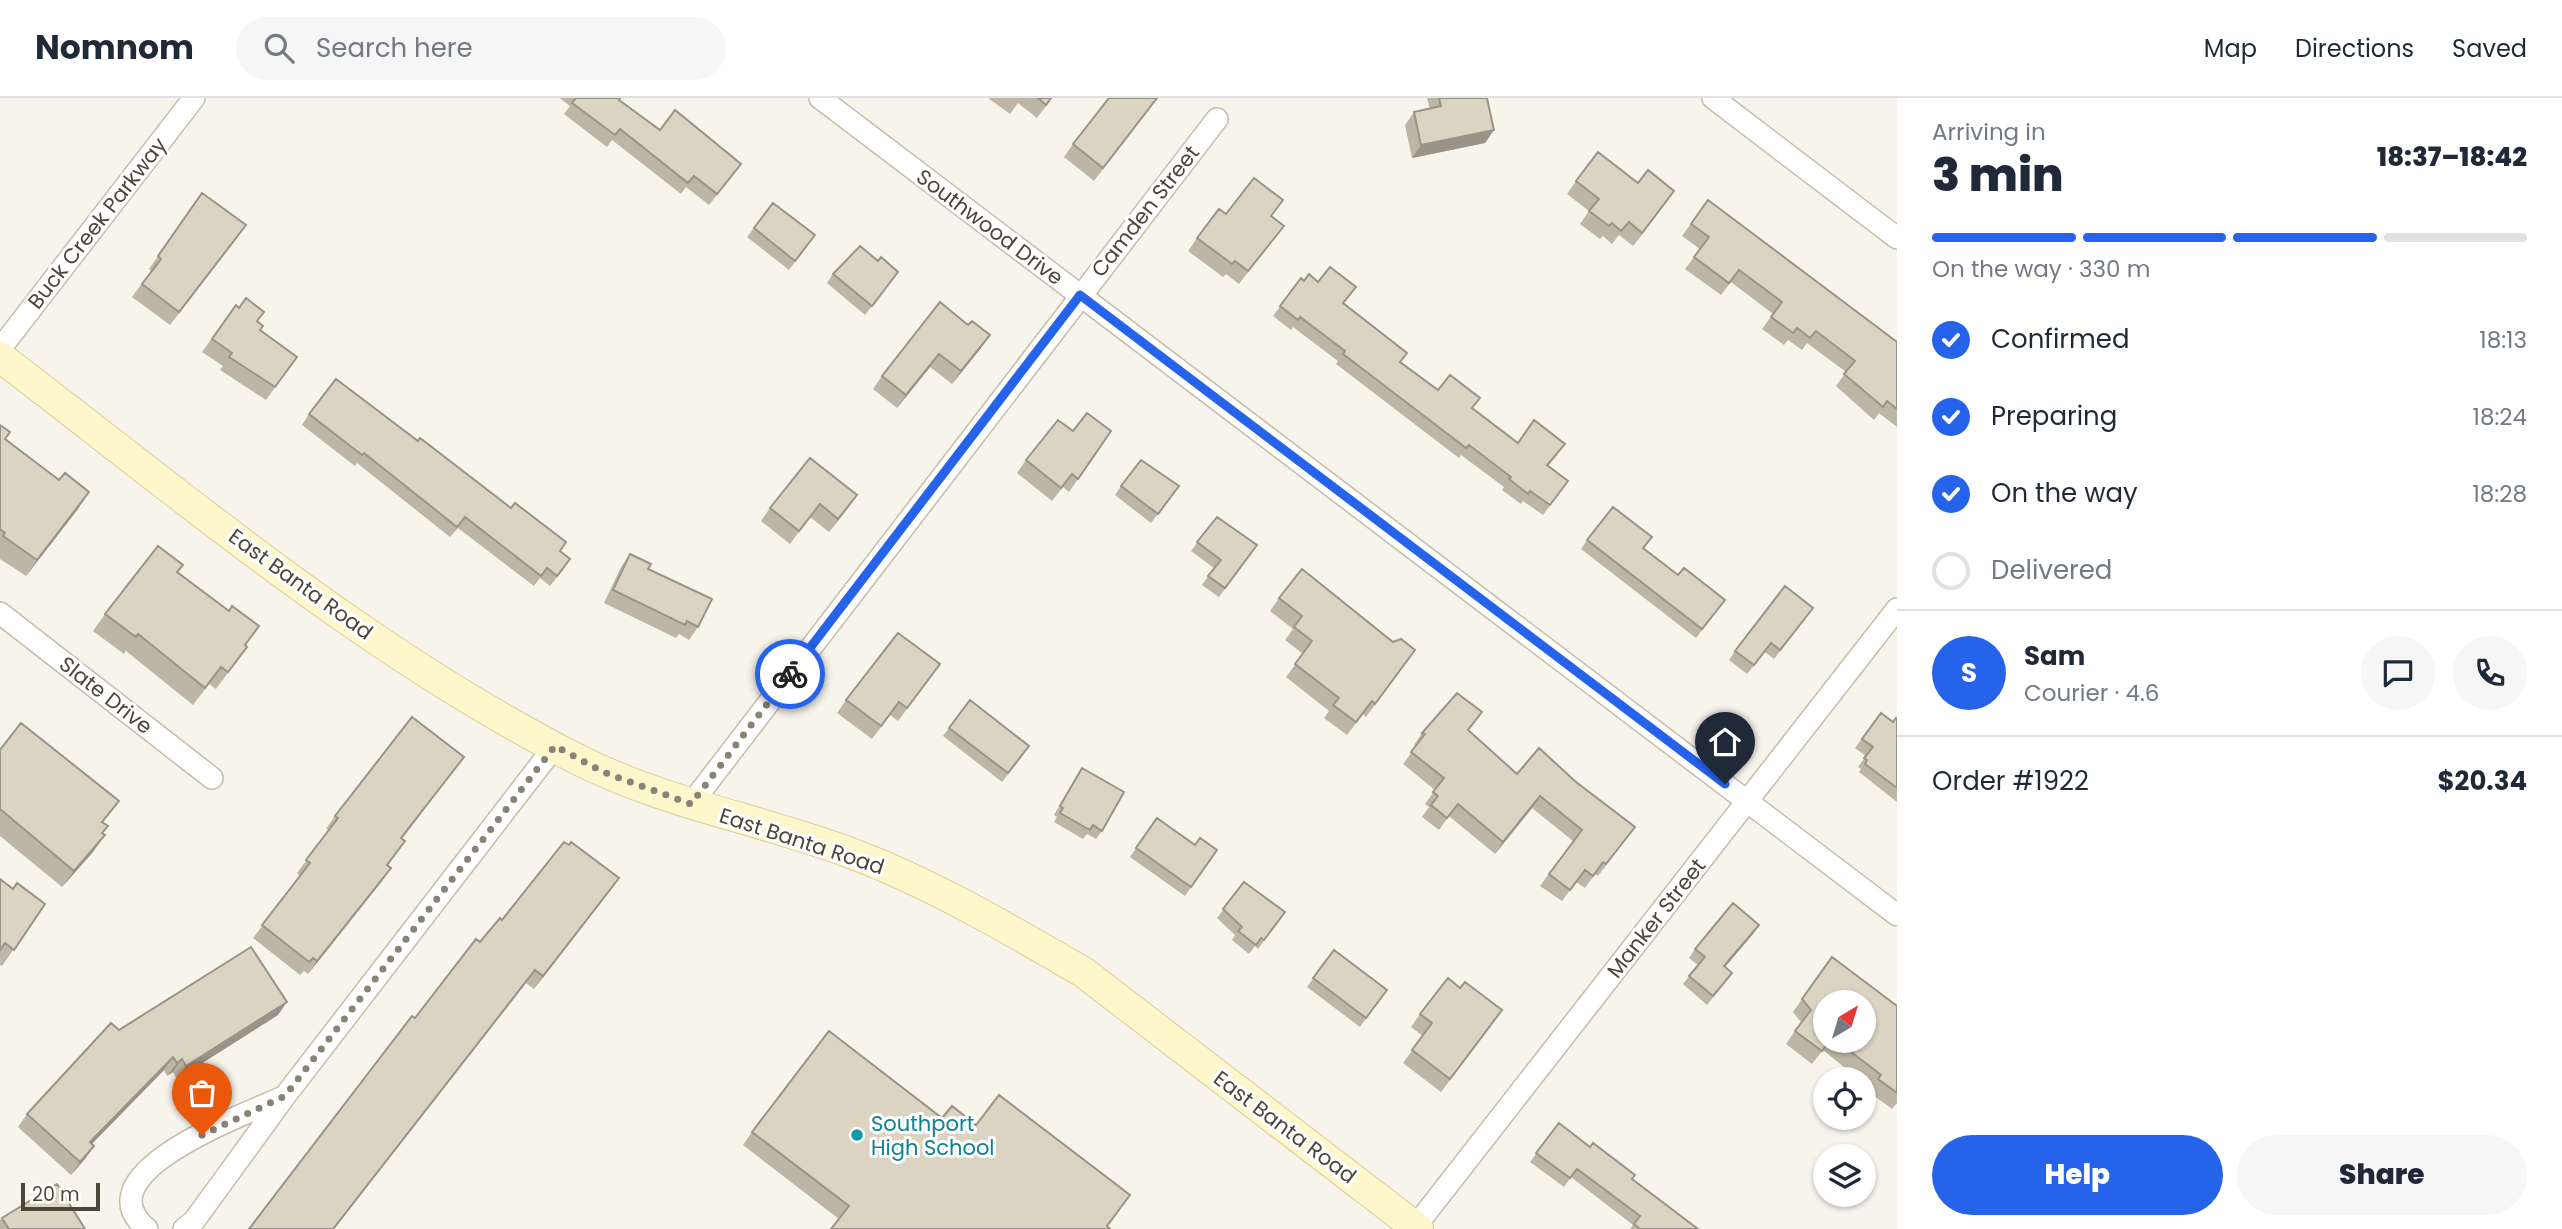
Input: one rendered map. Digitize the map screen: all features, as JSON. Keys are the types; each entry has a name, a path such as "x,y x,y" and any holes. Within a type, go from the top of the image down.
{"street":[{"name":"Buck Creek Parkway","path":"0,349 194,98"},
{"name":"Southwood Drive","path":"820,98 1897,915"},
{"path":"1713,98 1897,238"},
{"name":"Camden Street","path":"691,804 1217,119"},
{"name":"East Banta Road","path":"0,357 350,624 434,677 603,772 691,804 852,854 943,894 1041,946 1083,972 1417,1228"},
{"name":"Manker Street","path":"1417,1228 1897,609"},
{"name":"Slate Drive","path":"0,613 212,778"},
{"path":"184,1229 194,1221 285,1096 555,746"},
{"path":"147,1229 137,1221 129,1206 132,1190 156,1160 183,1144 285,1096"}],"building":[{"path":"576,98 620,98 619,100 660,130 675,110 741,164 717,194 694,176 688,183 620,129 615,135 572,103"},
{"path":"1038,98 1051,98 1046,105"},
{"path":"1109,98 1157,98 1103,168 1073,144"},
{"path":"1439,98 1487,98 1494,130 1421,145 1414,112 1441,106"},
{"path":"1598,152 1638,183 1648,170 1674,191 1642,233 1629,222 1621,231 1612,223 1609,226 1589,211 1599,199 1576,181"},
{"path":"1254,178 1283,200 1271,216 1284,226 1248,271 1235,261 1232,264 1197,238 1219,209 1226,214"},
{"path":"202,193 246,225 179,312 142,284 161,259 158,256"},
{"path":"1708,200 1897,342 1897,409 1887,401 1883,407 1844,374 1855,361 1816,331 1810,338 1797,328 1793,333 1771,317 1782,302 1739,270 1729,283 1694,257 1709,237 1691,224"},
{"path":"773,203 815,235 795,261 754,228"},
{"path":"860,246 878,261 881,257 898,272 872,306 833,274"},
{"path":"1330,267 1356,287 1343,303 1407,353 1400,362 1438,390 1450,375 1480,398 1472,408 1518,443 1534,420 1565,444 1547,465 1568,481 1550,505 1530,491 1528,494 1509,479 1511,477 1469,445 1466,448 1343,354 1345,351 1300,317 1298,320 1280,306 1301,278 1304,281 1309,274 1318,282"},
{"path":"246,298 264,312 257,321 263,326 260,330 297,357 275,387 229,357 232,353 212,339 236,305 239,308"},
{"path":"940,302 968,325 972,321 990,335 961,371 939,354 906,395 882,376"},
{"path":"336,379 418,441 420,438 511,508 515,503 566,542 560,551 570,559 557,576 547,568 541,576 465,517 457,527 364,453 362,455 309,414"},
{"path":"1087,413 1111,431 1078,479 1072,474 1061,488 1026,460 1058,420 1073,431"},
{"path":"0,425 10,432 5,439 59,480 65,473 89,492 37,560 3,536 5,533 0,529"},
{"path":"810,458 857,495 838,519 820,504 799,531 770,508"},
{"path":"1141,460 1179,486 1158,514 1121,486"},
{"path":"1613,507 1652,537 1643,548 1678,575 1684,568 1725,600 1702,629 1587,540"},
{"path":"1217,517 1257,545 1225,588 1208,576 1221,560 1197,542"},
{"path":"158,546 183,565 177,572 229,611 232,606 259,626 228,672 221,667 205,688 138,634 136,637 105,614"},
{"path":"630,554 651,564 648,569 712,599 698,627 687,621 685,625 613,590"},
{"path":"1302,569 1393,642 1401,639 1415,650 1375,704 1372,701 1356,722 1333,705 1339,698 1295,664 1312,641 1294,627 1302,616 1279,598"},
{"path":"1785,586 1813,608 1780,650 1771,643 1754,665 1735,651"},
{"path":"898,633 940,664 907,708 899,702 881,726 846,700"},
{"path":"1457,693 1482,712 1468,730 1517,774 1539,748 1576,782 1635,827 1593,876 1585,870 1570,890 1549,874 1582,830 1540,796 1503,842 1458,804 1447,818 1431,805 1438,796 1433,792 1444,778 1411,752 1425,734 1422,733"},
{"path":"970,700 1029,746 1008,773 949,728"},
{"path":"1881,713 1893,722 1897,719 1897,788 1865,764 1867,760 1864,758 1873,747 1862,739"},
{"path":"412,717 464,757 401,838 405,841 387,865 391,868 317,961 313,958 309,962 262,925 310,863 306,860 338,818 335,816"},
{"path":"21,723 119,801 102,822 108,826 102,833 105,835 74,871 0,809 0,750"},
{"path":"1082,768 1124,792 1102,831 1093,825 1090,830 1060,813 1063,808 1060,806"},
{"path":"1157,818 1195,845 1200,838 1217,850 1191,887 1136,848"},
{"path":"564,842 569,845 571,842 619,878 543,976 535,970 333,1229 249,1229 412,1016 415,1018 476,939 480,942 500,918 502,920"},
{"path":"0,879 13,889 17,883 45,904 14,950 5,943 0,950"},
{"path":"1244,882 1285,912 1264,940 1261,938 1256,945 1238,931 1242,927 1223,909"},
{"path":"1733,903 1759,925 1724,966 1732,973 1713,996 1689,976 1705,957 1695,949"},
{"path":"251,947 287,1002 186,1066 182,1059 177,1063 173,1057 90,1142 94,1146 80,1162 27,1114 111,1023 119,1030"},
{"path":"1334,950 1387,990 1366,1018 1313,978"},
{"path":"1832,957 1876,990 1813,990 1813,1044 1795,1031 1811,1010 1802,999"},
{"path":"1448,978 1460,988 1465,982 1502,1010 1450,1079 1412,1050 1432,1023 1420,1014"},
{"path":"1876,990 1897,1006 1897,1093 1878,1079 1881,1075 1876,1071 1876,1067 1871,1067 1854,1054 1876,1054"},
{"name":"Southport High School","path":"829,1031 942,1118 952,1106 976,1125 999,1095 1130,1195 1107,1226 1110,1229 831,1229 849,1206 752,1132"},
{"path":"1559,1123 1590,1147 1593,1143 1635,1175 1632,1179 1698,1229 1640,1229 1634,1224 1640,1216 1577,1169 1570,1178 1536,1153"},
{"path":"57,1184 85,1229 9,1229 2,1218"}],"way so far":[{"path":"202,1135 285,1096 555,746 603,772 691,804 790,674"}],"place":[{"name":"Southport High School","path":"857,1135"}],"route":[{"path":"790,674 1080,295 1725,784"}]}
